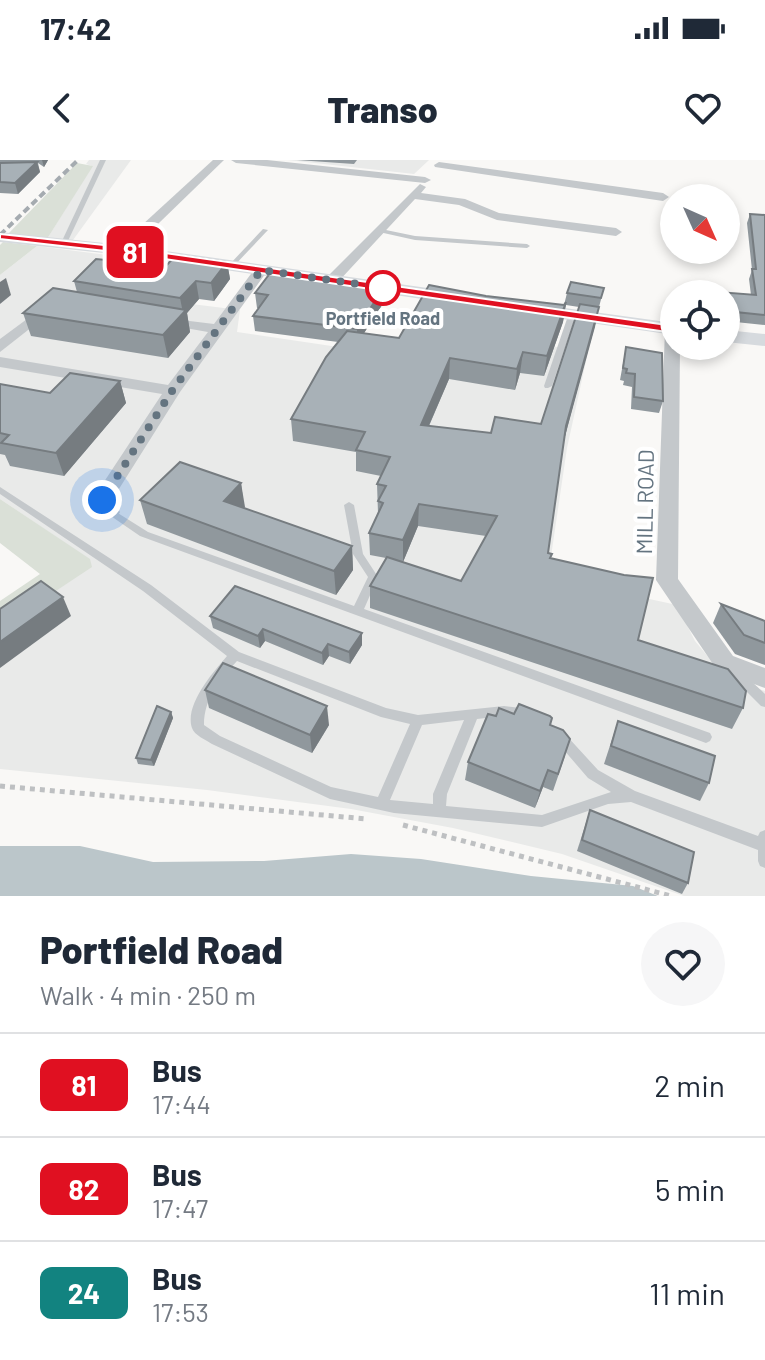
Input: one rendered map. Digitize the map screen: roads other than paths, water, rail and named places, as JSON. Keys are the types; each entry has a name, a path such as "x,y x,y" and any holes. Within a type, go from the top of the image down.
{"main road":[{"path":"0,237 123,250 482,302"},
{"path":"512,306 660,327"},
{"path":"740,337 765,340"}],"street":[{"path":"123,250 219,160"},
{"path":"236,160 425,180"},
{"path":"332,280 381,231 442,162 660,197"},
{"path":"414,195 461,202 497,216 616,232"},
{"path":"110,512 102,500 172,391 261,270"},
{"path":"0,347 12,332 55,302"},
{"path":"143,317 216,329"},
{"name":"MILL ROAD","path":"672,360 667,580 725,663"},
{"path":"0,362 172,391"},
{"path":"725,663 765,678"}],"lane":[{"path":"64,243 103,160"},
{"path":"231,266 265,230"},
{"path":"381,231 415,238 527,246"},
{"path":"548,386 572,315"},
{"path":"0,490 147,588 235,655 385,713 418,720 523,712 537,719"},
{"path":"349,505 358,554 373,577 357,612"},
{"path":"110,512 144,534 706,737"},
{"path":"235,655 208,685 196,711 198,728 216,740 330,793 439,812 542,821 608,798 631,796"},
{"path":"725,663 765,702"},
{"path":"439,812 440,794 473,714"},
{"path":"382,804 418,720"},
{"path":"550,726 593,774 631,796 764,845"},
{"path":"765,837 765,861"}],"railway":[{"path":"0,235 78,160"}],"place":[{"name":"Portfield Road","path":"383,288"}]}
